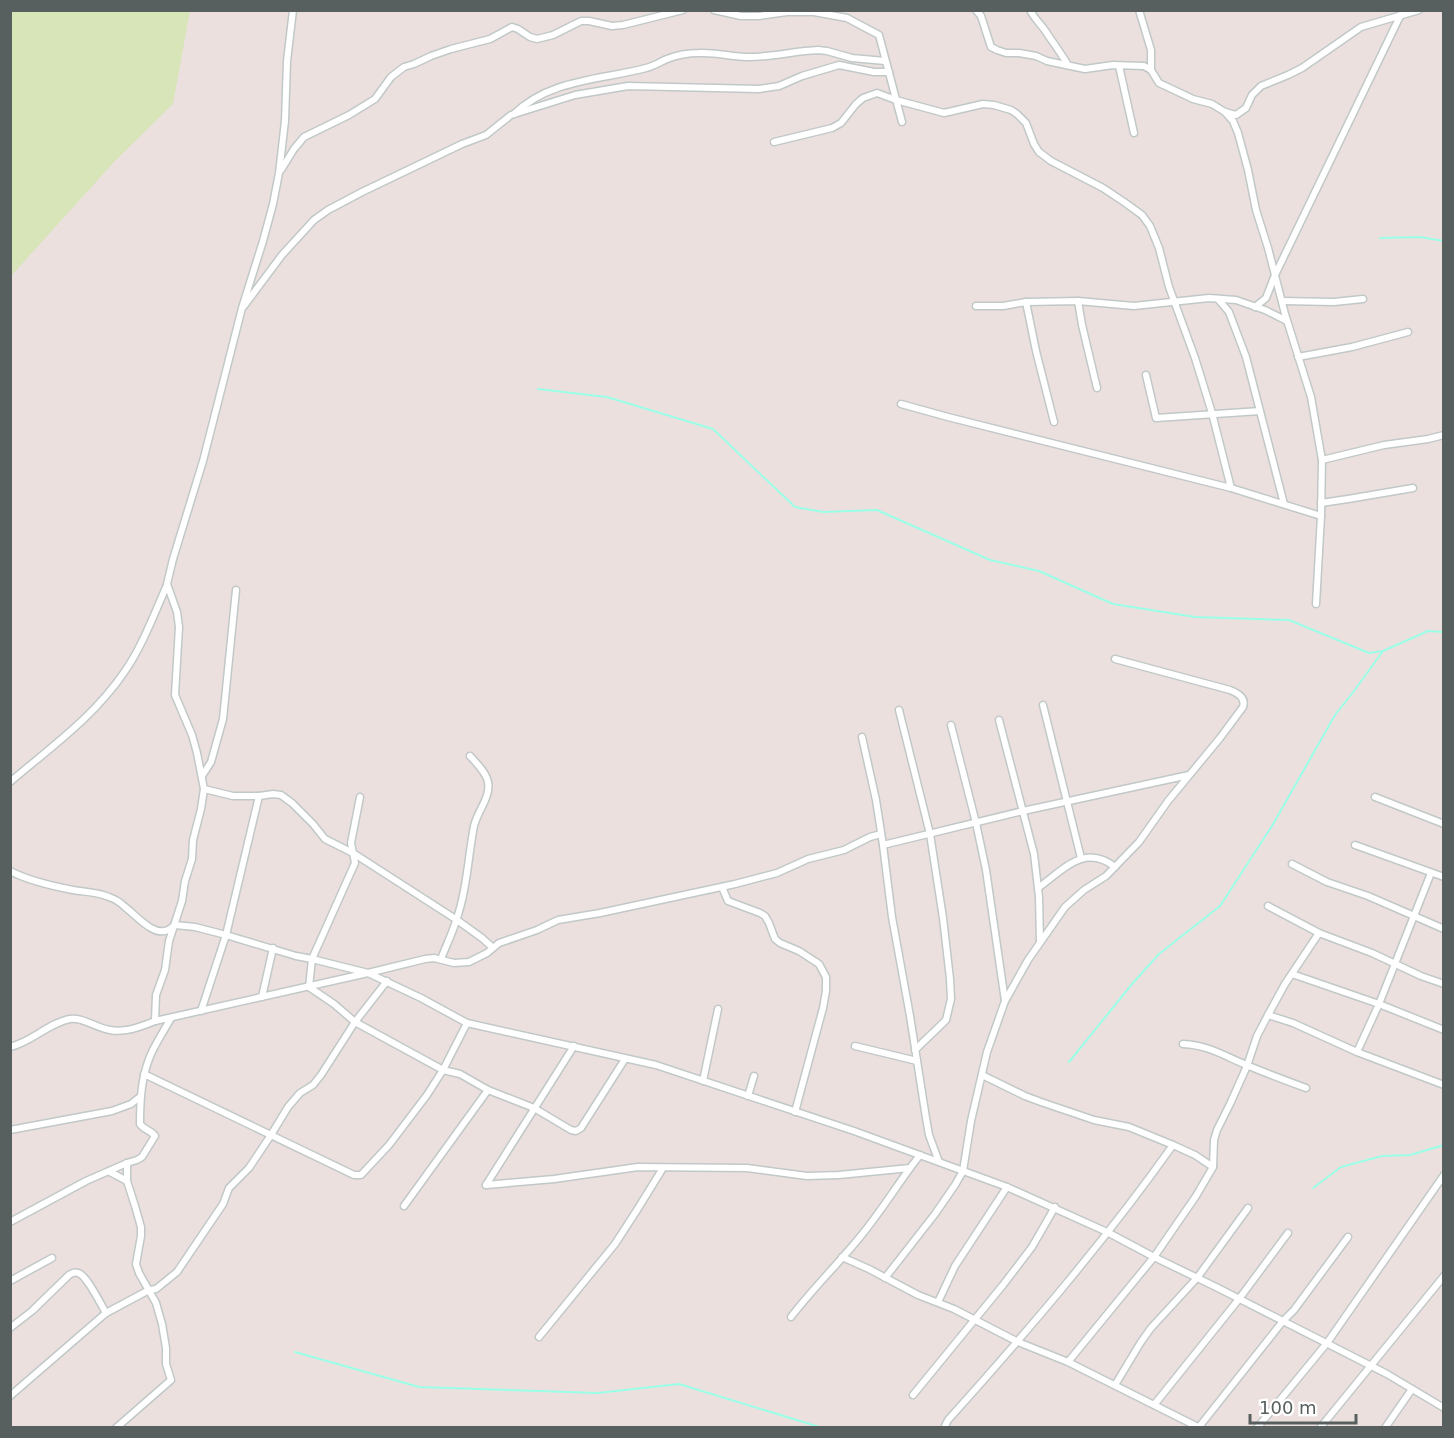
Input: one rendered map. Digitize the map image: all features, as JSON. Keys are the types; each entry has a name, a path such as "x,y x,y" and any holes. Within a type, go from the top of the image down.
{"street":[{"path":"10,782 79,724 120,680 136,653 167,584 203,461 242,309 266,231 279,173 293,10"},
{"path":"279,173 304,137 375,99 388,80 398,71 431,56 490,39 512,27 537,39 548,37 581,21 623,26 682,10"},
{"path":"714,10 741,16 814,12 848,18 879,35 902,122"},
{"path":"848,18 851,10"},
{"path":"976,10 981,16 991,47 997,50 1036,56 1047,61 1085,69 1106,65 1144,66 1151,70 1159,83 1236,116 1246,108 1252,95 1261,86 1302,68 1360,27 1401,13 1419,10"},
{"path":"1030,10 1068,65"},
{"path":"1139,10 1151,50 1151,70"},
{"path":"1255,307 1266,298 1401,13"},
{"path":"242,309 294,240 328,210 449,150 486,135 527,102 559,87 646,68 686,54 711,53 750,57 818,50 852,58 885,61"},
{"path":"513,114 575,95 628,86 770,88 839,65 889,72"},
{"path":"1119,66 1134,133"},
{"path":"774,142 832,128 841,123 855,104 868,95 877,93 944,113 983,104 994,105 1017,114 1026,123 1039,152 1051,161 1103,188 1142,215 1150,226 1160,248 1168,287 1195,358 1231,488"},
{"path":"1225,112 1233,121 1238,133 1256,210 1311,397 1322,460 1316,604"},
{"path":"1218,298 1229,312 1246,357 1284,504"},
{"path":"976,306 1078,301 1134,306 1218,298 1236,300 1287,321"},
{"path":"1282,300 1334,302 1363,299"},
{"path":"1078,301 1097,388"},
{"path":"1026,302 1054,422"},
{"path":"1298,357 1352,347 1408,332"},
{"path":"1146,375 1156,418 1260,411"},
{"path":"901,404 1231,488 1321,516"},
{"path":"1322,460 1384,445 1443,435"},
{"path":"1321,503 1413,488"},
{"path":"154,1021 156,995 165,970 169,941 192,859 193,840 204,789 192,735 175,695 179,627 177,612 167,584"},
{"path":"202,776 211,762 223,719 236,590"},
{"path":"885,1278 935,1214 963,1171 971,1120 987,1052 1005,1001 1040,942 1065,907 1084,890 1106,876 1139,842 1168,801 1244,707 1243,699 1238,693 1230,690 1114,659"},
{"path":"1043,705 1081,858"},
{"path":"899,710 930,834 944,918 951,999 945,1020 915,1050"},
{"path":"999,720 1034,854 1040,942"},
{"path":"951,725 986,870 1005,1001"},
{"path":"862,737 883,845 892,917 929,1135 939,1162"},
{"path":"441,959 457,920 475,823 488,788 485,774 470,756"},
{"path":"883,845 1189,775"},
{"path":"204,789 233,796 281,795 292,803 325,839 353,853 457,920 492,947"},
{"path":"201,1011 226,935 259,796"},
{"path":"309,987 312,959 355,863 351,843 360,797"},
{"path":"1375,797 1443,824"},
{"path":"10,1047 28,1040 51,1026 71,1019 78,1019 108,1030 128,1030 154,1021 425,959 434,958 454,963 469,962 487,953 499,943 558,920 722,887 777,873 808,859 844,849 881,834"},
{"path":"1355,845 1443,878"},
{"path":"1038,888 1081,858 1096,858 1109,862 1115,867"},
{"path":"1292,864 1327,882 1368,896 1443,929"},
{"path":"10,871 48,884 109,897 124,905 154,930 161,932 175,924 195,927 296,956 368,973 467,1023 656,1065 1007,1187 1107,1232 1327,1343 1370,1365 1443,1408"},
{"path":"1357,1052 1396,964 1431,873"},
{"path":"722,887 728,901 765,916 775,939 819,964 826,977 823,1008 795,1112"},
{"path":"1268,906 1319,933 1443,984"},
{"path":"1068,1362 1154,1257 1213,1167 1214,1140 1217,1130 1247,1066 1257,1036 1292,974 1319,933"},
{"path":"262,997 273,948"},
{"path":"1292,974 1379,1004 1443,1030"},
{"path":"10,1396 106,1313 149,1290 156,1289 177,1272 223,1204 229,1188 249,1168 288,1107 321,1075 355,1022 387,981"},
{"path":"309,987 355,1022 442,1070 460,1074 489,1090 534,1108 571,1130 576,1131 581,1128 625,1059"},
{"path":"703,1081 718,1009"},
{"path":"1268,1015 1293,1023 1357,1052 1443,1085"},
{"path":"10,1222 86,1181 142,1157 155,1136 140,1124 144,1074 149,1058 171,1018"},
{"path":"144,1074 354,1175 362,1175 427,1095 467,1023"},
{"path":"1183,1044 1208,1048 1247,1066 1306,1088"},
{"path":"574,1046 486,1185 554,1179 638,1167 747,1168 807,1176 910,1168"},
{"path":"855,1046 917,1061"},
{"path":"982,1075 1041,1102 1083,1117 1129,1128 1173,1145 1195,1155 1213,1167"},
{"path":"748,1096 754,1076"},
{"path":"404,1206 489,1090"},
{"path":"10,1130 122,1109 141,1096"},
{"path":"944,1428 948,1420 1018,1342 1073,1275 1173,1145"},
{"path":"791,1317 807,1295 824,1280 862,1233 920,1155"},
{"path":"116,1428 171,1380 166,1364 162,1324 156,1303 136,1264 141,1227 126,1181 127,1163"},
{"path":"538,1337 615,1244 663,1168"},
{"path":"110,1172 126,1181"},
{"path":"1257,1428 1327,1343 1443,1174"},
{"path":"938,1302 956,1266 1007,1187"},
{"path":"913,1395 1032,1247 1055,1207"},
{"path":"1115,1385 1140,1342 1197,1278 1248,1208"},
{"path":"1154,1405 1239,1299 1288,1233"},
{"path":"842,1257 1018,1342 1068,1362 1199,1427 1294,1310 1348,1237"},
{"path":"10,1281 52,1258"},
{"path":"10,1328 74,1273 79,1273 85,1278 106,1313"},
{"path":"1320,1428 1443,1276"},
{"path":"1385,1428 1412,1389"}],"green space":[{"path":"11,10 190,11 173,104 115,161 11,276"}],"waterway":[{"path":"1380,238 1420,237 1444,241"},
{"path":"538,389 607,397 713,429 795,507 823,512 877,510 990,560 1039,571 1113,604 1195,617 1289,620 1369,653 1383,651 1428,631 1444,632"},
{"path":"1069,1062 1159,954 1220,906 1272,826 1335,715 1383,651"},
{"path":"1313,1188 1341,1167 1382,1156 1410,1155 1444,1145"},
{"path":"295,1352 419,1387 598,1393 679,1384 823,1428"}]}
